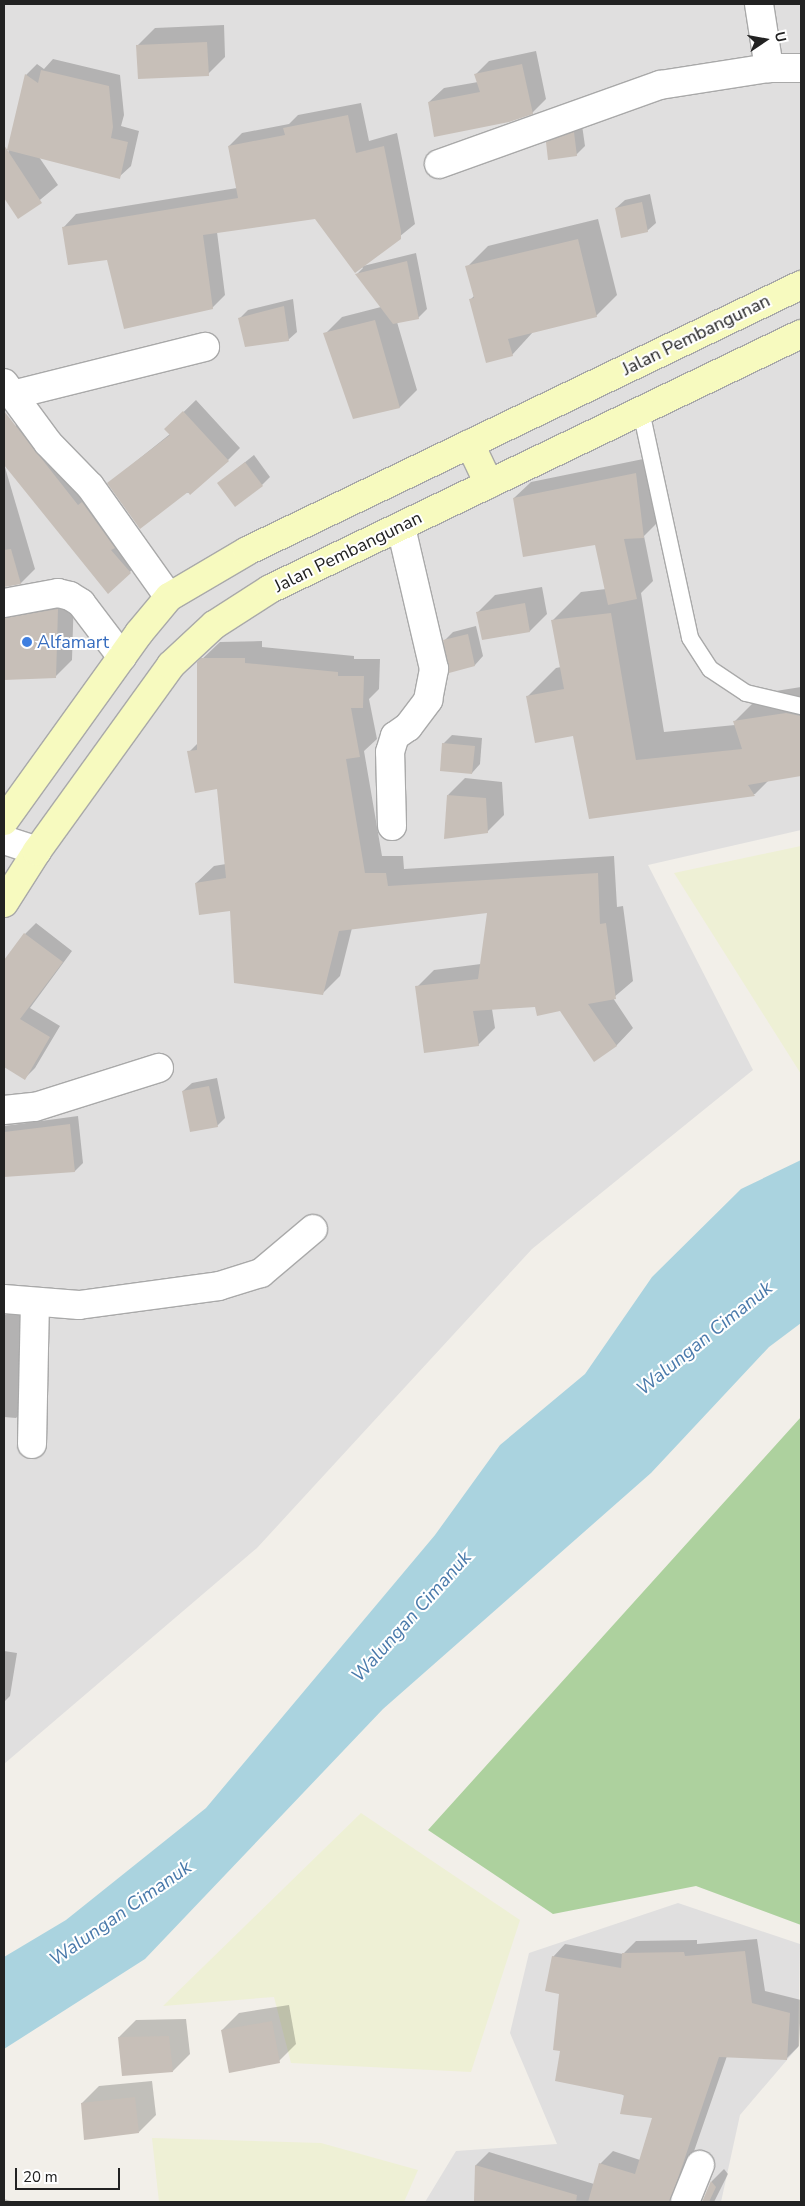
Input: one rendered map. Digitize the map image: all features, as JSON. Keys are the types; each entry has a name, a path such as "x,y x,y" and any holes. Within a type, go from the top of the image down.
{"main road":[{"name":"Jalan Pembangunan","path":"4,821 122,657 169,596 247,551 801,285"},
{"name":"Jalan Pembangunan","path":"4,902 37,851 171,665 214,625 270,589 801,334"},
{"path":"470,444 489,484"}],"street":[{"path":"759,4 769,68"},
{"path":"439,164 660,84 769,68 801,68"},
{"path":"169,596 90,486 48,443 8,389 205,347"},
{"path":"392,826 390,752 395,736 408,727 428,700 434,669 401,527"},
{"path":"4,603 58,593 70,596 80,603 122,657"},
{"path":"4,840 37,851"},
{"path":"4,1110 35,1107 159,1068"},
{"path":"4,1299 79,1305 219,1286 262,1272 313,1230"},
{"path":"32,1444 35,1302"},
{"path":"685,2202 700,2165"}],"lane":[{"path":"641,411 690,638 710,669 746,692 801,706"}],"shaded area":[{"path":"4,4 801,4 801,830 648,865 753,1070 532,1249 257,1548 4,1764"},
{"path":"678,1903 800,1944 798,2047 740,2115 721,2202 425,2202 456,2151 557,2144 510,2033 529,1953"}],"green space":[{"path":"801,846 801,1074 674,873"},
{"path":"801,1417 801,1925 696,1886 553,1914 428,1830"},
{"path":"361,1813 520,1920 471,2072 291,2063 274,1997 163,2006"},
{"path":"152,2138 321,2143 418,2170 404,2202 159,2202"}],"water":[{"name":"Walungan Cimanuk","path":"801,1160 801,1323 769,1347 651,1473 383,1709 145,1959 4,2049 4,1957 66,1920 206,1808 435,1535 500,1445 585,1374 652,1277 741,1189"}],"building":[{"path":"207,42 209,76 138,79 136,45"},
{"path":"522,64 533,114 509,122 434,137 428,102 480,92 474,74"},
{"path":"41,70 109,86 113,127 111,138 128,142 120,179 7,150 25,74 38,83"},
{"path":"348,115 356,153 384,146 401,231 401,239 355,273 315,219 203,235 213,309 124,329 107,260 68,265 62,227 238,198 228,146 285,135 283,128"},
{"path":"574,132 577,156 548,160 546,142"},
{"path":"4,145 42,203 18,219 4,198"},
{"path":"642,202 648,232 621,238 615,208"},
{"path":"578,239 597,317 508,339 513,356 486,363 469,299 474,298 465,266"},
{"path":"407,261 419,319 393,324 355,274"},
{"path":"284,306 289,341 245,347 238,318"},
{"path":"375,320 400,408 353,419 323,333"},
{"path":"4,411 78,505 82,502 115,548 111,550 131,573 108,594 4,465"},
{"path":"183,411 229,461 190,495 188,492 140,529 107,483 170,435 164,429"},
{"path":"245,462 263,486 235,507 217,483"},
{"path":"636,473 644,538 624,539 637,599 608,605 595,545 523,557 513,498"},
{"path":"11,549 21,584 4,587 4,550"},
{"path":"525,603 530,632 482,640 476,612"},
{"path":"58,609 56,678 4,680 4,618"},
{"path":"611,613 636,760 742,749 733,721 786,713 801,716 801,776 748,785 755,796 589,819 573,736 535,743 526,696 564,689 551,620"},
{"path":"468,634 475,666 449,673 443,640"},
{"path":"201,658 245,658 245,663 338,672 338,676 364,676 363,708 351,708 360,757 346,759 365,873 386,873 388,886 598,873 600,924 606,923 616,999 588,1004 617,1046 594,1062 560,1011 537,1016 535,1007 473,1011 479,1046 424,1053 415,986 478,979 487,913 339,931 323,995 234,983 230,911 199,915 195,883 226,878 217,789 195,793 187,751 197,750 197,662"},
{"path":"442,743 475,746 472,774 440,771"},
{"path":"447,795 486,798 488,833 444,839"},
{"path":"24,933 63,962 20,1019 50,1037 25,1080 4,1067 4,960"},
{"path":"209,1086 218,1127 190,1132 182,1091"},
{"path":"70,1124 75,1172 4,1177 4,1132"},
{"path":"745,1951 752,2003 790,2013 787,2060 719,2057 670,2202 588,2202 599,2163 635,2174 652,2118 620,2114 624,2095 555,2081 560,2051 553,2050 559,1994 545,1991 552,1956 621,1968 622,1953 684,1952 685,1956"},
{"path":"272,2021 280,2063 229,2073 221,2030"},
{"path":"169,2036 173,2072 122,2076 118,2037"},
{"path":"135,2097 139,2133 84,2140 81,2103"},
{"path":"475,2165 577,2195 576,2202 474,2202"},
{"path":"711,2181 716,2187 709,2202 702,2202"}],"place":[{"name":"Alfamart","path":"27,642"}]}
